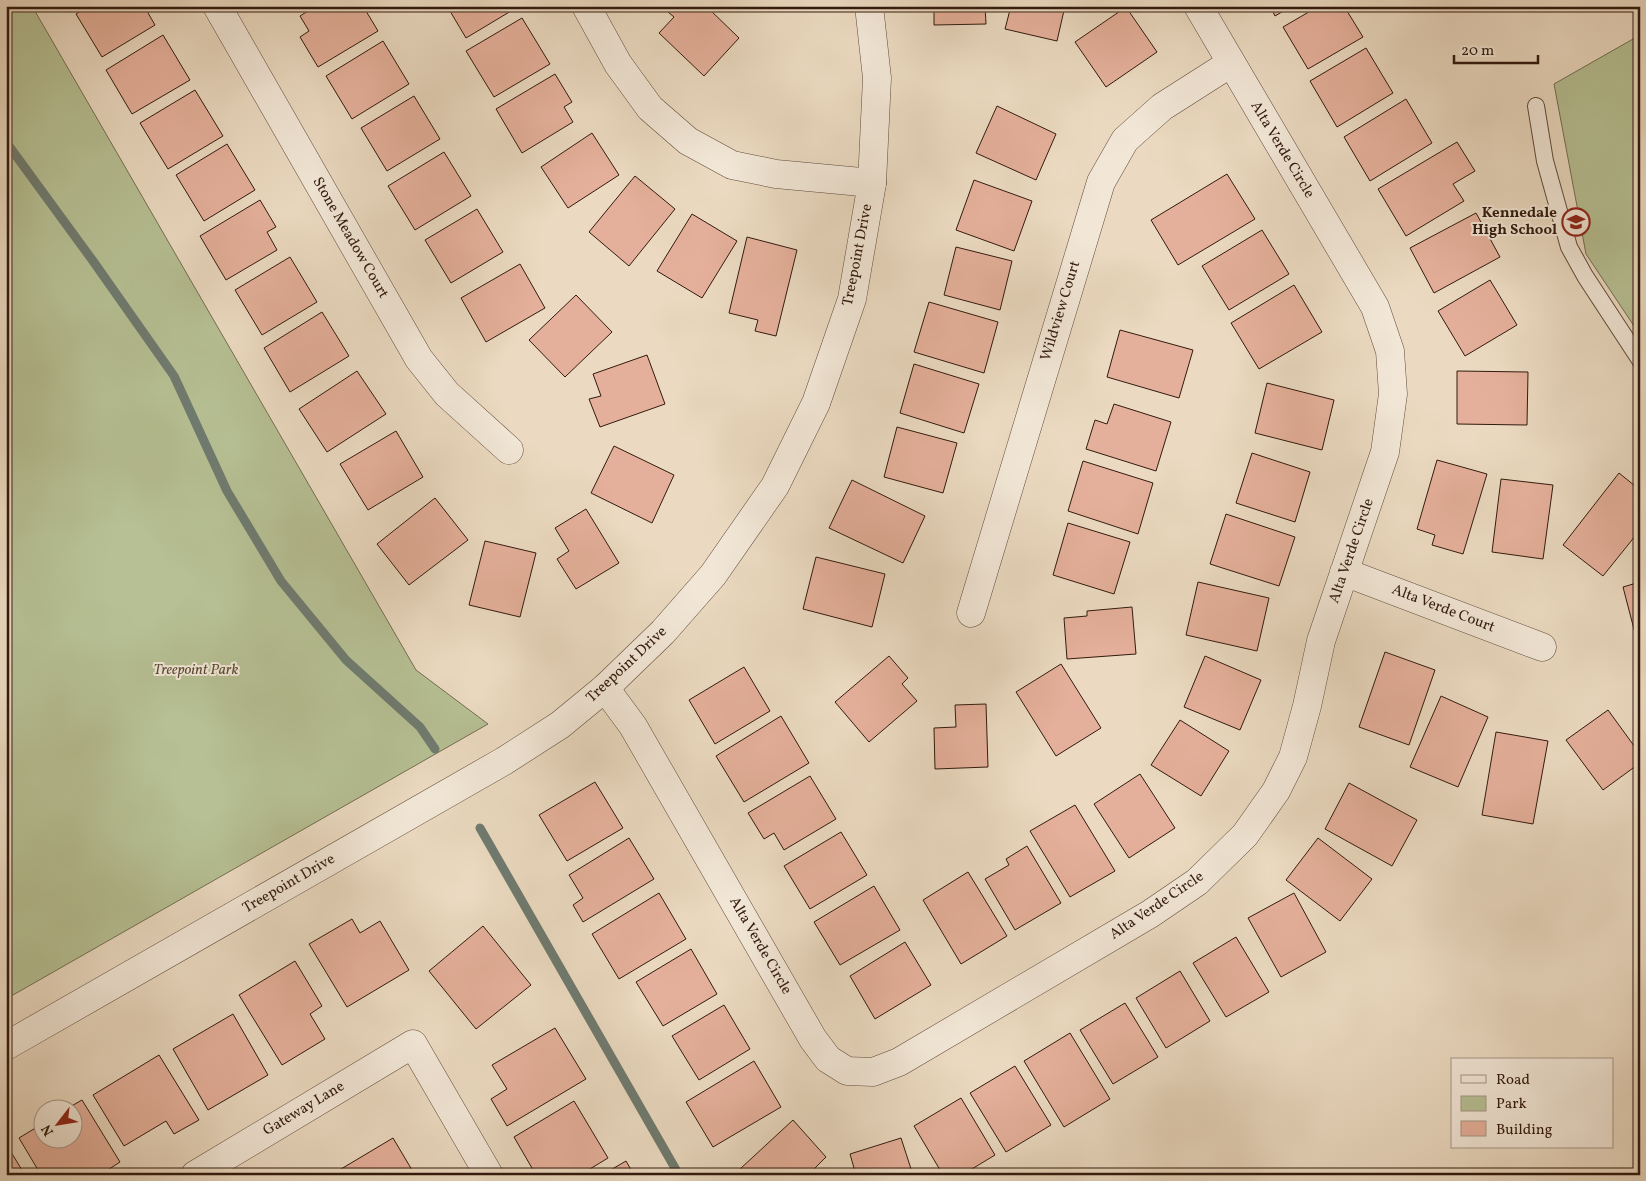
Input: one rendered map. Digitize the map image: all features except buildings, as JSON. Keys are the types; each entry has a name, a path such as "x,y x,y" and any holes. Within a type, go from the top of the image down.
{"street":[{"name":"Stone Meadow Court","path":"217,6 419,359 447,394 509,450"},
{"path":"586,6 618,64 650,108 688,141 732,165 776,174 872,183"},
{"name":"Treepoint Drive","path":"6,1046 504,761 560,725 605,688 664,632 713,575 775,486 816,403 852,299 872,183 877,78 869,6"},
{"name":"Alta Verde Circle","path":"605,688 633,726 818,1046 828,1060 847,1071 873,1072 899,1062 1150,914 1197,882 1245,835 1276,791 1293,757 1308,706 1321,642 1385,452 1393,394 1390,351 1375,307 1198,6"},
{"name":"Wildview Court","path":"971,614 1100,182 1125,140 1162,107 1231,63"},
{"name":"Alta Verde Court","path":"1344,572 1542,647"},
{"name":"Gateway Lane","path":"195,1175 412,1044 489,1175"}],"lane":[{"path":"1536,106 1545,161 1569,247 1585,276 1640,360"}],"green space":[{"name":"Treepoint Park","path":"6,6 32,6 416,670 488,724 6,999"},
{"path":"1640,35 1640,335 1586,254 1554,84"}],"waterway":[{"path":"6,142 174,376 227,491 281,581 346,660 420,727 435,749"},
{"path":"480,828 679,1175"}],"place":[{"name":"Kennedale High School","path":"1576,222"}]}
